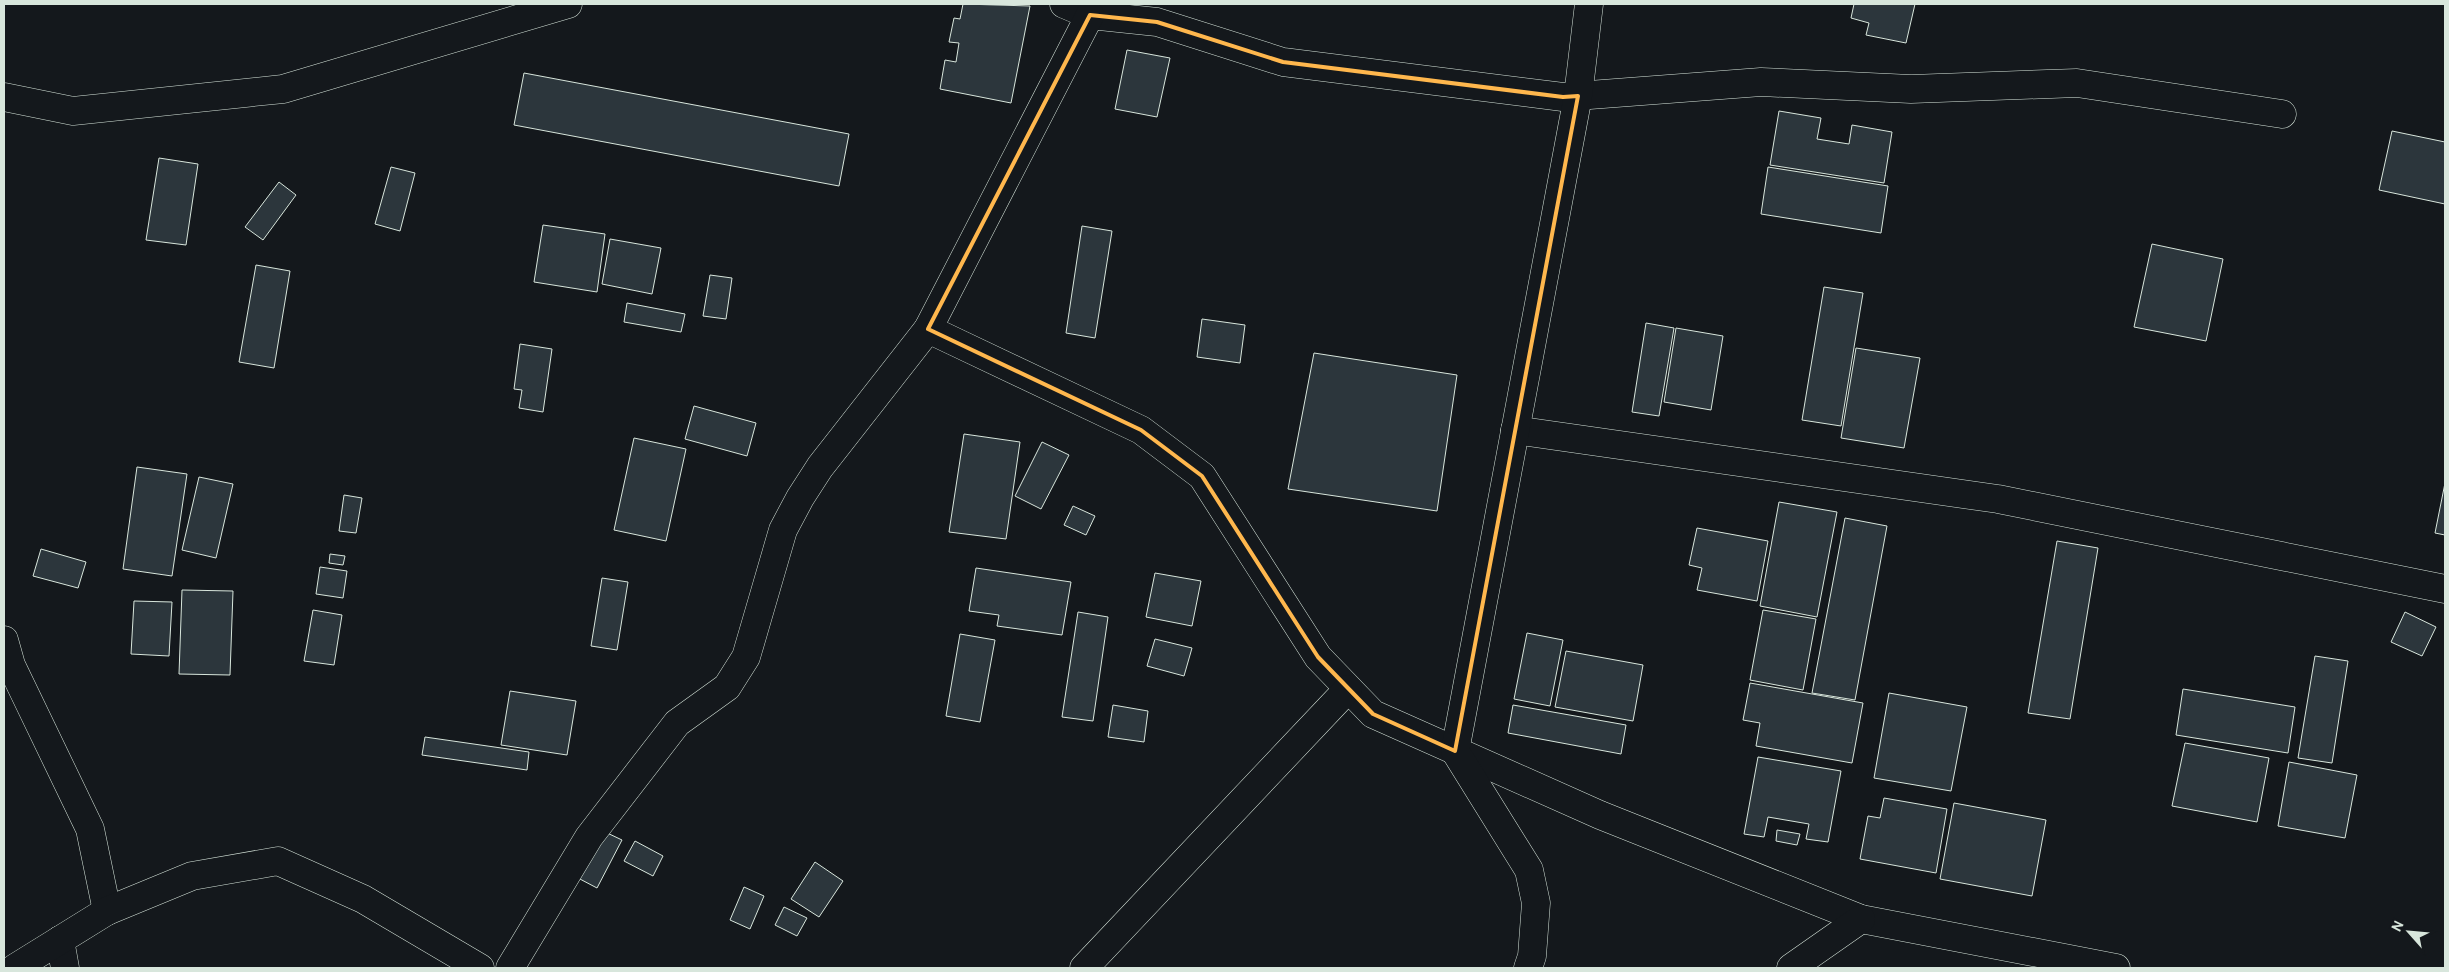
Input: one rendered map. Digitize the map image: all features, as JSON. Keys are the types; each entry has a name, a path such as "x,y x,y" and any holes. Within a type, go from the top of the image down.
{"street":[{"path":"4,98 73,111 283,89 568,4"},
{"path":"1064,4 1090,15 1157,22 1283,62 1563,97 1761,82 1911,89 2077,83 2282,114"},
{"path":"1528,968 1532,956 1536,903 1528,870 1456,751 1578,96 1589,4"},
{"path":"510,968 589,837 677,723 727,687 746,656 784,530 800,498 820,467 928,329 1090,15"},
{"path":"928,329 1142,430 1202,476 1318,657 1373,714 1600,815 1861,919 2116,968"},
{"path":"1516,430 1998,499 2445,588"},
{"path":"4,640 11,666 90,829 107,911"},
{"path":"1084,968 1348,689"},
{"path":"14,968 107,911 192,876 278,861 363,899 480,968"},
{"path":"1791,968 1861,919"},
{"path":"60,940 65,968"}],"highlighted area":[{"path":"1090,15 1157,22 1283,62 1563,97 1578,96 1455,751 1373,714 1318,657 1202,476 1141,430 928,329"}],"building":[{"path":"963,4 1030,6 1011,103 940,89 945,60 956,62 959,43 949,42 954,18 960,19"},
{"path":"1854,4 1915,4 1906,43 1866,35 1869,23 1851,18"},
{"path":"1127,50 1170,58 1157,117 1115,109"},
{"path":"524,73 849,134 839,186 514,125"},
{"path":"1779,111 1821,118 1817,139 1849,144 1852,125 1892,132 1884,183 1770,165"},
{"path":"2392,131 2445,142 2445,204 2379,190"},
{"path":"159,158 198,164 186,245 146,240"},
{"path":"391,167 415,173 400,231 375,224"},
{"path":"1768,167 1888,186 1881,233 1761,214"},
{"path":"279,182 296,195 263,240 245,227"},
{"path":"543,225 605,234 597,292 534,282"},
{"path":"1082,226 1112,231 1095,338 1066,333"},
{"path":"610,239 661,248 652,294 602,284"},
{"path":"2152,244 2223,259 2206,341 2134,327"},
{"path":"256,265 290,271 274,368 239,362"},
{"path":"710,275 732,278 726,319 703,316"},
{"path":"1824,287 1863,293 1841,426 1802,420"},
{"path":"627,303 685,314 681,332 624,322"},
{"path":"1202,319 1245,325 1240,363 1197,357"},
{"path":"1646,323 1674,328 1659,416 1632,412"},
{"path":"1676,328 1723,336 1711,410 1664,402"},
{"path":"520,344 552,349 543,412 519,408 522,390 514,389"},
{"path":"1856,348 1920,358 1904,448 1841,438"},
{"path":"1314,353 1457,375 1437,511 1288,489"},
{"path":"694,406 756,423 747,456 685,439"},
{"path":"964,434 1020,442 1006,539 949,532"},
{"path":"634,438 686,449 666,541 614,530"},
{"path":"1042,442 1069,455 1041,509 1015,496"},
{"path":"137,467 187,474 172,576 123,569"},
{"path":"199,477 233,484 216,558 182,550"},
{"path":"2445,483 2445,535 2435,533"},
{"path":"344,495 362,498 356,533 339,531"},
{"path":"1779,502 1837,512 1817,617 1760,606"},
{"path":"1073,506 1095,516 1086,535 1064,525"},
{"path":"1845,518 1887,526 1855,700 1812,693"},
{"path":"1697,528 1768,541 1757,601 1697,590 1702,568 1689,565"},
{"path":"2057,541 2098,548 2070,719 2028,713"},
{"path":"41,549 86,562 78,588 33,576"},
{"path":"330,554 345,556 343,565 329,563"},
{"path":"320,567 347,571 343,598 316,594"},
{"path":"976,568 1071,582 1062,635 997,626 999,615 969,611"},
{"path":"1155,573 1201,581 1192,626 1146,617"},
{"path":"602,578 628,582 617,650 591,646"},
{"path":"182,590 233,591 230,675 179,674"},
{"path":"134,601 172,602 169,656 131,654"},
{"path":"313,610 342,615 334,665 304,661"},
{"path":"1763,610 1816,619 1803,690 1750,680"},
{"path":"1078,612 1108,617 1093,721 1062,717"},
{"path":"2405,612 2436,627 2422,656 2391,642"},
{"path":"1527,633 1563,640 1550,706 1514,699"},
{"path":"960,634 995,640 980,722 946,716"},
{"path":"1155,639 1192,648 1184,676 1147,666"},
{"path":"1566,651 1643,665 1633,721 1555,707"},
{"path":"2315,656 2348,661 2332,763 2298,758"},
{"path":"1750,683 1863,703 1852,763 1756,746 1760,723 1743,720"},
{"path":"2183,689 2295,707 2288,753 2176,735"},
{"path":"510,691 576,701 567,755 501,745"},
{"path":"1889,693 1967,707 1951,791 1874,778"},
{"path":"1113,705 1148,711 1144,742 1108,737"},
{"path":"1513,705 1626,725 1621,754 1508,733"},
{"path":"425,737 529,752 527,770 422,755"},
{"path":"2185,743 2269,758 2257,822 2172,806"},
{"path":"1758,757 1841,771 1828,842 1806,839 1809,824 1768,817 1764,837 1744,834"},
{"path":"2289,762 2357,775 2345,838 2278,826"},
{"path":"1884,798 1947,809 1936,873 1860,859 1868,816 1880,818"},
{"path":"1954,803 2046,820 2032,896 1940,879"},
{"path":"1777,830 1800,834 1797,845 1776,841"},
{"path":"603,831 622,840 597,888 578,878"},
{"path":"635,841 663,856 653,876 624,861"},
{"path":"815,862 843,881 819,917 791,899"},
{"path":"744,887 764,896 750,929 730,920"},
{"path":"784,907 807,918 797,936 775,925"}]}
